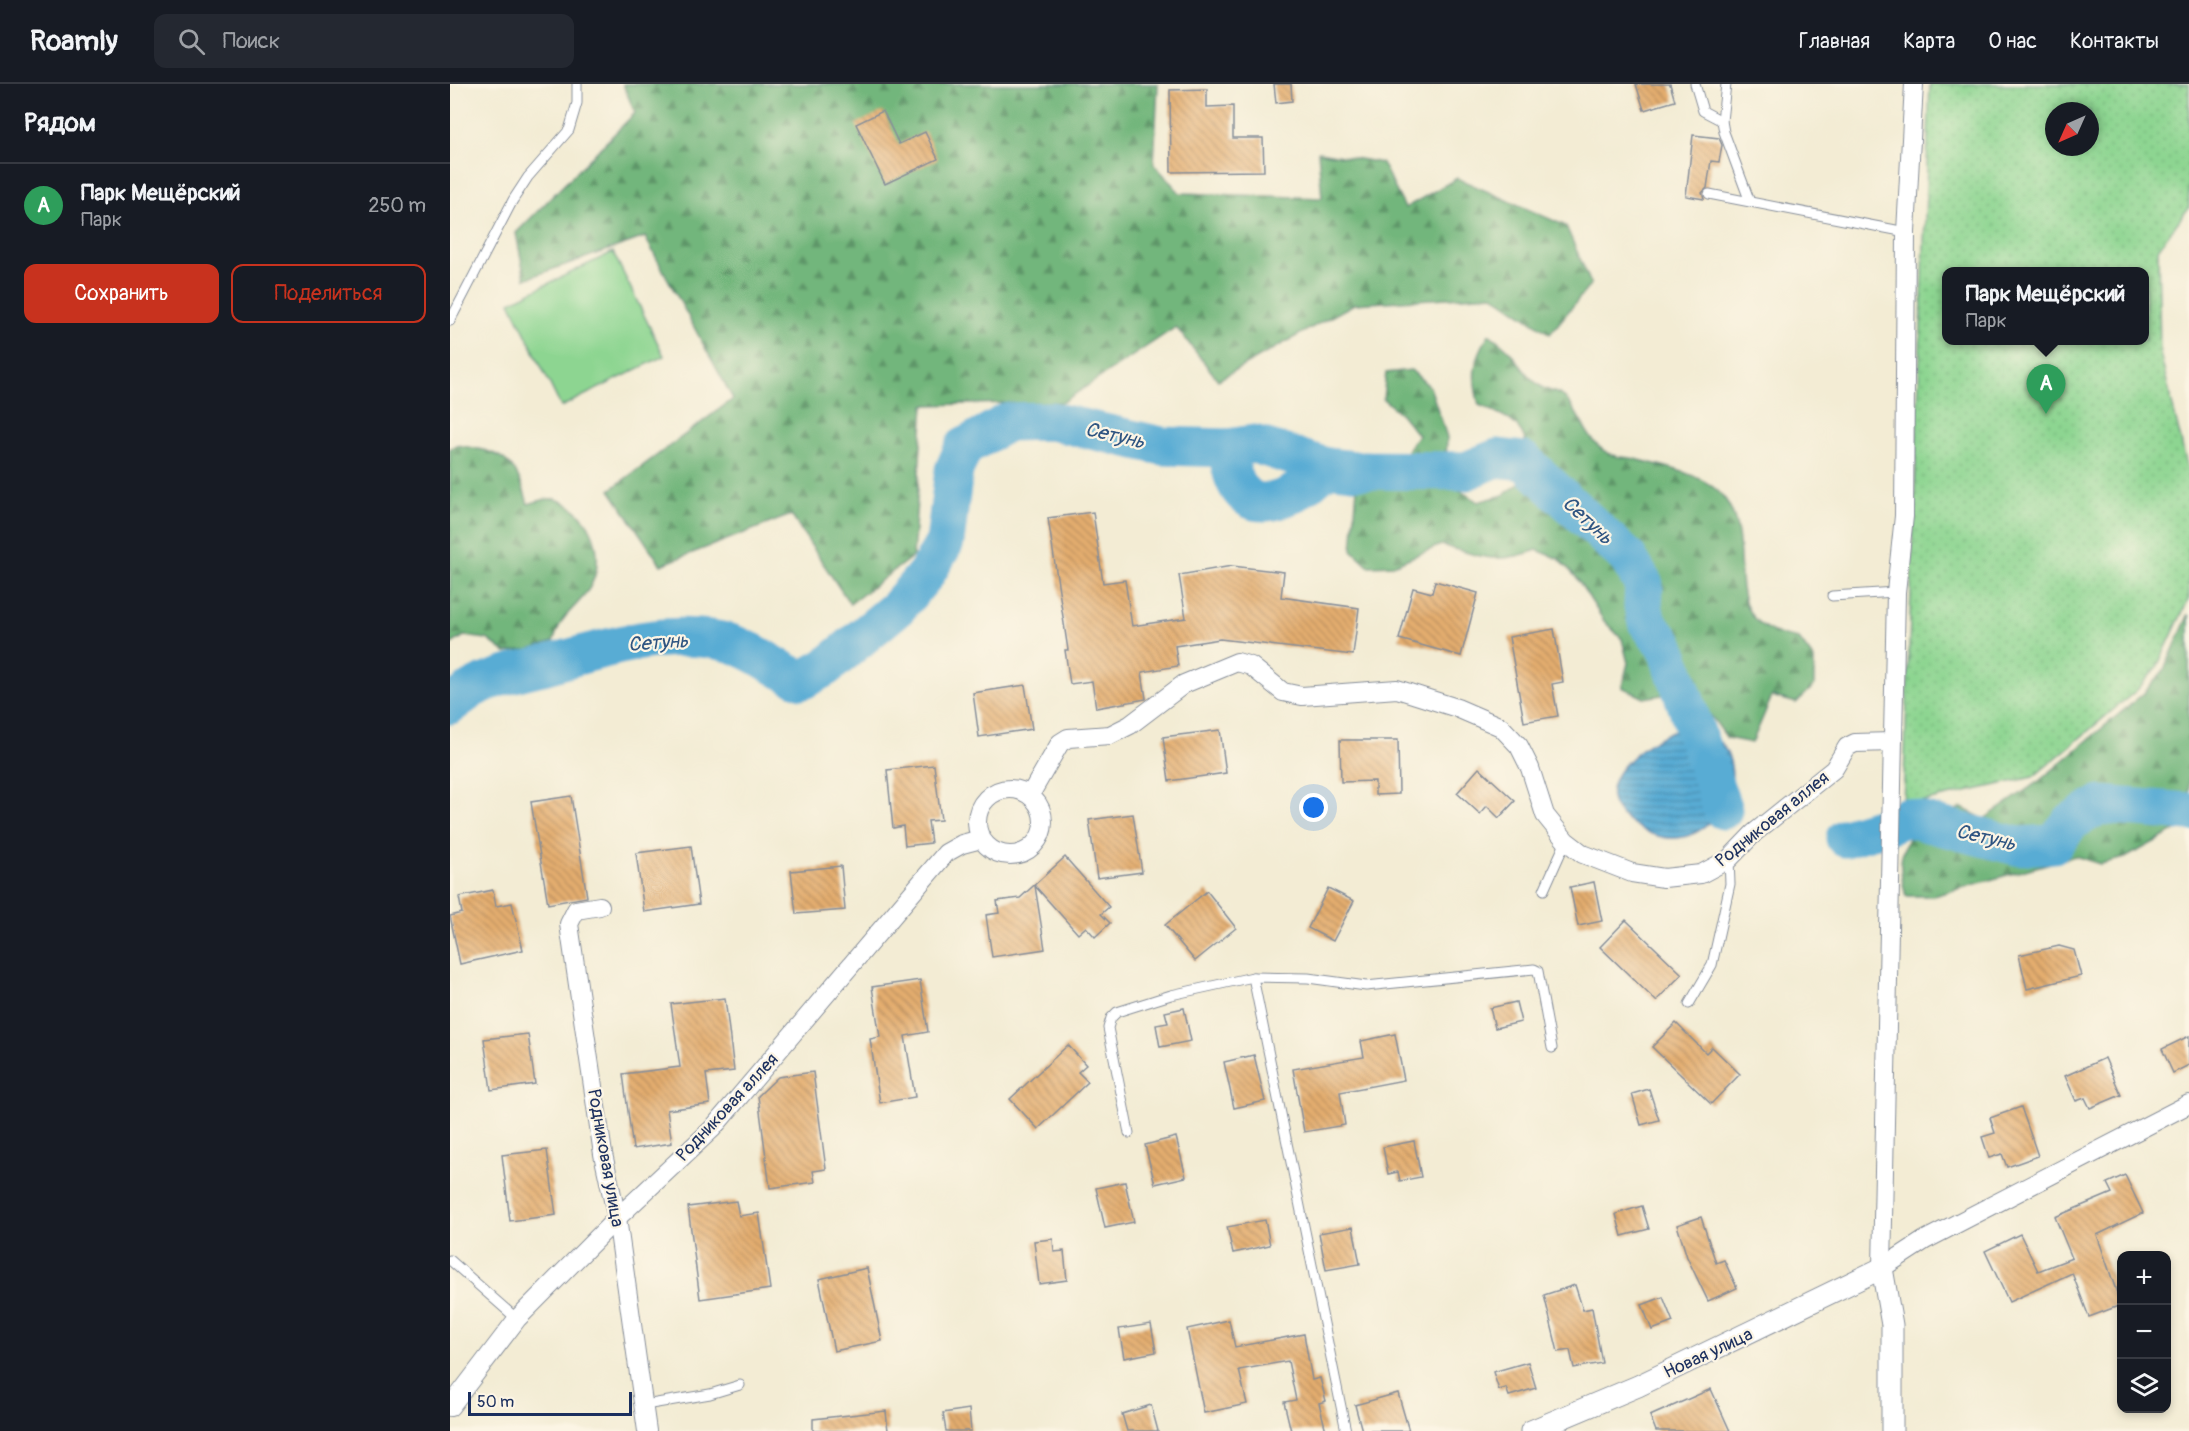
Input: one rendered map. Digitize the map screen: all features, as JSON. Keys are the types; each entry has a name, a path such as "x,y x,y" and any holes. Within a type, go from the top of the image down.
{"street":[{"path":"1892,1431 1892,1325 1882,1268 1896,592 1904,505 1906,232 1914,84"},
{"name":"Родниковая аллея","path":"1030,795 1060,743 1068,738 1110,735 1130,725 1184,684 1237,662 1251,666 1283,692 1302,696 1397,689 1457,708 1501,727 1519,746 1530,768 1545,815 1566,841 1583,854 1632,873 1664,878 1701,874 1729,859 1754,833 1834,769 1847,747 1855,743 1892,742"},
{"path":"1005,788 1018,789 1030,795 1039,804 1043,817 1043,830 1037,842 1027,851 1015,855 1002,855 990,849 981,839 976,827 977,813 983,801 993,793 1005,788"},
{"name":"Родниковая аллея","path":"450,1407 517,1319 617,1218 712,1129 946,853 962,844 981,839"},
{"name":"Родниковая улица","path":"600,906 576,910 569,924 603,1154 617,1218 647,1431"},
{"path":"1882,1268 1925,1240 2189,1104"},
{"name":"Новая улица","path":"1531,1431 1638,1386 1882,1268"}],"lane":[{"path":"450,321 513,200 528,177 569,130 577,103 577,84"},
{"path":"1695,84 1703,111 1722,121"},
{"path":"1726,84 1722,121 1750,202"},
{"path":"1709,194 1906,232"},
{"path":"1832,596 1896,592"},
{"path":"1544,890 1566,841"},
{"path":"1689,1004 1712,965 1730,884 1729,859"},
{"path":"1129,1133 1108,1028 1111,1018 1117,1012 1171,995 1253,977 1308,978 1366,986 1534,969 1538,971 1541,982 1552,1048"},
{"path":"1253,977 1346,1431"},
{"path":"450,1260 517,1319"},
{"path":"645,1405 710,1394 740,1385"}],"green space":[{"path":"623,84 1158,84 1154,164 1180,193 1322,198 1318,152 1382,163 1405,208 1457,178 1566,226 1591,284 1550,334 1493,295 1354,304 1218,380 1176,327 1063,402 924,405 913,556 850,604 791,515 661,565 610,490 733,399 645,237 525,279 516,233 635,113"},
{"path":"1930,84 2189,84 2189,207 2158,249 2160,353 2189,474 2189,598 2157,667 2137,690 2033,777 1903,806"},
{"path":"613,252 664,356 561,407 510,302"},
{"path":"1489,334 1508,349 1528,376 1537,384 1565,398 1573,407 1591,438 1604,451 1615,456 1632,458 1686,473 1710,485 1727,502 1736,522 1746,603 1755,619 1772,631 1799,639 1814,659 1814,686 1796,703 1772,696 1752,743 1727,738 1712,717 1693,701 1668,694 1644,698 1622,687 1628,663 1622,639 1604,621 1576,577 1559,559 1537,550 1510,557 1489,558 1441,545 1393,565 1369,566 1352,550 1358,475 1404,455 1418,435 1401,414 1383,399 1386,373 1411,370 1430,387 1447,437 1446,463 1457,488 1478,502 1503,495 1523,481 1527,452 1521,432 1506,417 1479,405 1476,394 1475,368"},
{"path":"456,445 496,454 512,467 518,476 528,504 545,499 555,499 567,504 585,520 591,531 597,556 593,581 584,596 563,620 553,642 529,650 506,653 487,639 464,636 450,645 450,449"},
{"path":"2189,614 2189,823 2125,858 2100,864 2075,856 1933,896 1906,896 1901,875 1901,859 1914,824 1962,808 1984,819 2039,781 2144,693 2164,670"}],"water":[{"path":"1692,724 1714,736 1727,754 1732,771 1730,789 1723,806 1712,821 1698,832 1681,837 1653,835 1629,821 1615,807 1612,791 1616,776 1643,748 1660,737"}],"building":[{"path":"1274,84 1291,84 1292,101 1276,103"},
{"path":"1636,84 1670,84 1675,101 1644,110"},
{"path":"1207,89 1207,107 1233,106 1233,138 1263,138 1264,171 1171,172 1170,90"},
{"path":"883,111 899,144 925,132 938,159 885,184 856,124"},
{"path":"1693,135 1719,138 1722,145 1719,162 1711,161 1707,188 1702,193 1704,199 1686,196"},
{"path":"1093,512 1103,583 1125,580 1132,626 1186,618 1179,575 1232,566 1284,572 1281,597 1359,608 1353,655 1220,639 1175,646 1178,666 1142,672 1146,699 1096,708 1092,681 1070,684 1065,650 1068,650 1048,518"},
{"path":"1435,581 1478,593 1461,656 1399,639 1413,588 1432,593"},
{"path":"1554,629 1563,682 1552,684 1558,716 1524,722 1509,637"},
{"path":"1025,685 1032,729 979,737 973,693"},
{"path":"1220,730 1226,773 1169,781 1163,737"},
{"path":"1340,740 1398,740 1399,794 1375,795 1375,781 1341,782"},
{"path":"934,765 941,820 928,821 931,843 905,846 903,826 893,828 887,770"},
{"path":"1479,768 1515,801 1499,818 1487,806 1480,814 1457,793"},
{"path":"571,796 587,897 548,904 531,802"},
{"path":"1133,814 1142,872 1097,878 1089,820"},
{"path":"691,846 699,904 644,912 636,853"},
{"path":"1065,857 1109,907 1101,914 1110,923 1095,937 1086,927 1078,934 1035,886 1045,949 992,957 986,915 999,913 997,901 1020,898"},
{"path":"841,866 845,910 796,914 791,871"},
{"path":"1594,882 1602,921 1578,926 1570,887"},
{"path":"1328,888 1354,901 1333,941 1308,928"},
{"path":"493,890 496,906 512,903 523,950 460,964 450,916 462,913 459,897"},
{"path":"1207,891 1236,928 1195,961 1165,925"},
{"path":"1626,920 1682,974 1656,1001 1600,947"},
{"path":"2059,946 2074,950 2081,976 2027,989 2019,955"},
{"path":"920,980 928,1032 905,1036 915,1097 880,1103 870,1039 880,1037 872,987"},
{"path":"725,998 734,1071 706,1074 710,1104 667,1110 672,1143 633,1149 623,1074 680,1067 671,1004"},
{"path":"1516,1002 1521,1022 1495,1028 1490,1008"},
{"path":"1184,1008 1191,1041 1160,1047 1156,1025 1168,1023 1165,1012"},
{"path":"1676,1023 1706,1053 1712,1047 1740,1074 1711,1104 1652,1047"},
{"path":"528,1034 535,1084 491,1090 484,1039"},
{"path":"1395,1034 1404,1080 1340,1092 1345,1125 1304,1132 1293,1069 1364,1057 1361,1041"},
{"path":"2189,1036 2189,1065 2173,1073 2162,1049"},
{"path":"1068,1045 1086,1065 1078,1072 1088,1082 1038,1129 1010,1099"},
{"path":"1254,1055 1265,1101 1234,1108 1224,1062"},
{"path":"2105,1058 2121,1095 2090,1108 2085,1098 2076,1101 2065,1076"},
{"path":"813,1072 826,1169 813,1171 815,1182 770,1188 758,1096 778,1077"},
{"path":"1649,1089 1659,1120 1641,1125 1632,1094"},
{"path":"2021,1107 2038,1156 2007,1167 2002,1154 1989,1158 1982,1137 1995,1133 1990,1118"},
{"path":"1176,1137 1186,1177 1155,1184 1145,1145"},
{"path":"1414,1141 1421,1177 1400,1181 1398,1172 1388,1174 1383,1147"},
{"path":"547,1150 556,1215 510,1221 502,1155"},
{"path":"2125,1175 2143,1213 2097,1235 2117,1293 2117,1306 2089,1317 2072,1273 2009,1302 1985,1251 2020,1234 2038,1271 2072,1258 2055,1217 2112,1193 2107,1183"},
{"path":"1125,1182 1134,1222 1105,1228 1096,1188"},
{"path":"736,1201 739,1216 759,1213 770,1289 700,1299 688,1207"},
{"path":"1642,1206 1649,1229 1622,1236 1616,1214"},
{"path":"1701,1217 1716,1263 1724,1260 1737,1288 1708,1301 1687,1257 1677,1225"},
{"path":"1265,1220 1270,1245 1233,1253 1227,1227"},
{"path":"1353,1227 1360,1264 1326,1270 1319,1233"},
{"path":"1053,1239 1054,1252 1064,1251 1067,1280 1039,1284 1034,1241"},
{"path":"867,1268 882,1341 834,1351 819,1279"},
{"path":"1575,1285 1583,1310 1592,1308 1602,1363 1574,1368 1570,1350 1558,1352 1544,1295"},
{"path":"1663,1297 1673,1322 1652,1330 1642,1305"},
{"path":"1229,1320 1235,1347 1304,1334 1312,1380 1320,1378 1326,1401 1319,1403 1326,1431 1291,1431 1284,1402 1296,1400 1288,1361 1239,1370 1247,1404 1204,1413 1187,1329"},
{"path":"1151,1324 1156,1352 1124,1358 1119,1329"},
{"path":"1528,1362 1536,1388 1509,1396 1506,1388 1499,1390 1493,1372"},
{"path":"1711,1389 1730,1431 1656,1431 1650,1416"},
{"path":"1398,1393 1409,1431 1362,1431 1355,1405"},
{"path":"1151,1405 1158,1431 1127,1431 1122,1414"},
{"path":"969,1409 971,1431 946,1431 943,1413"},
{"path":"886,1411 888,1431 813,1431 813,1419"}],"waterway":[{"name":"Сетунь","path":"450,705 472,689 499,678 614,646 660,638 683,637 730,643 740,646 803,680 826,667 897,608 926,574 945,542 954,470 964,447 1008,422 1051,421 1162,446 1228,448 1254,444 1327,467 1354,470 1466,471 1497,458 1524,461 1628,558 1644,585 1643,606 1647,622 1666,646 1723,810"},
{"path":"1228,448 1232,473 1240,490 1251,499 1264,502 1279,500 1295,492 1327,467"},
{"name":"Сетунь","path":"1845,838 1888,825 1905,817 2017,846 2053,844 2072,821 2100,805 2189,812"}],"place":[{"name":"Парк Мещёрский","path":"2046,414"}]}
